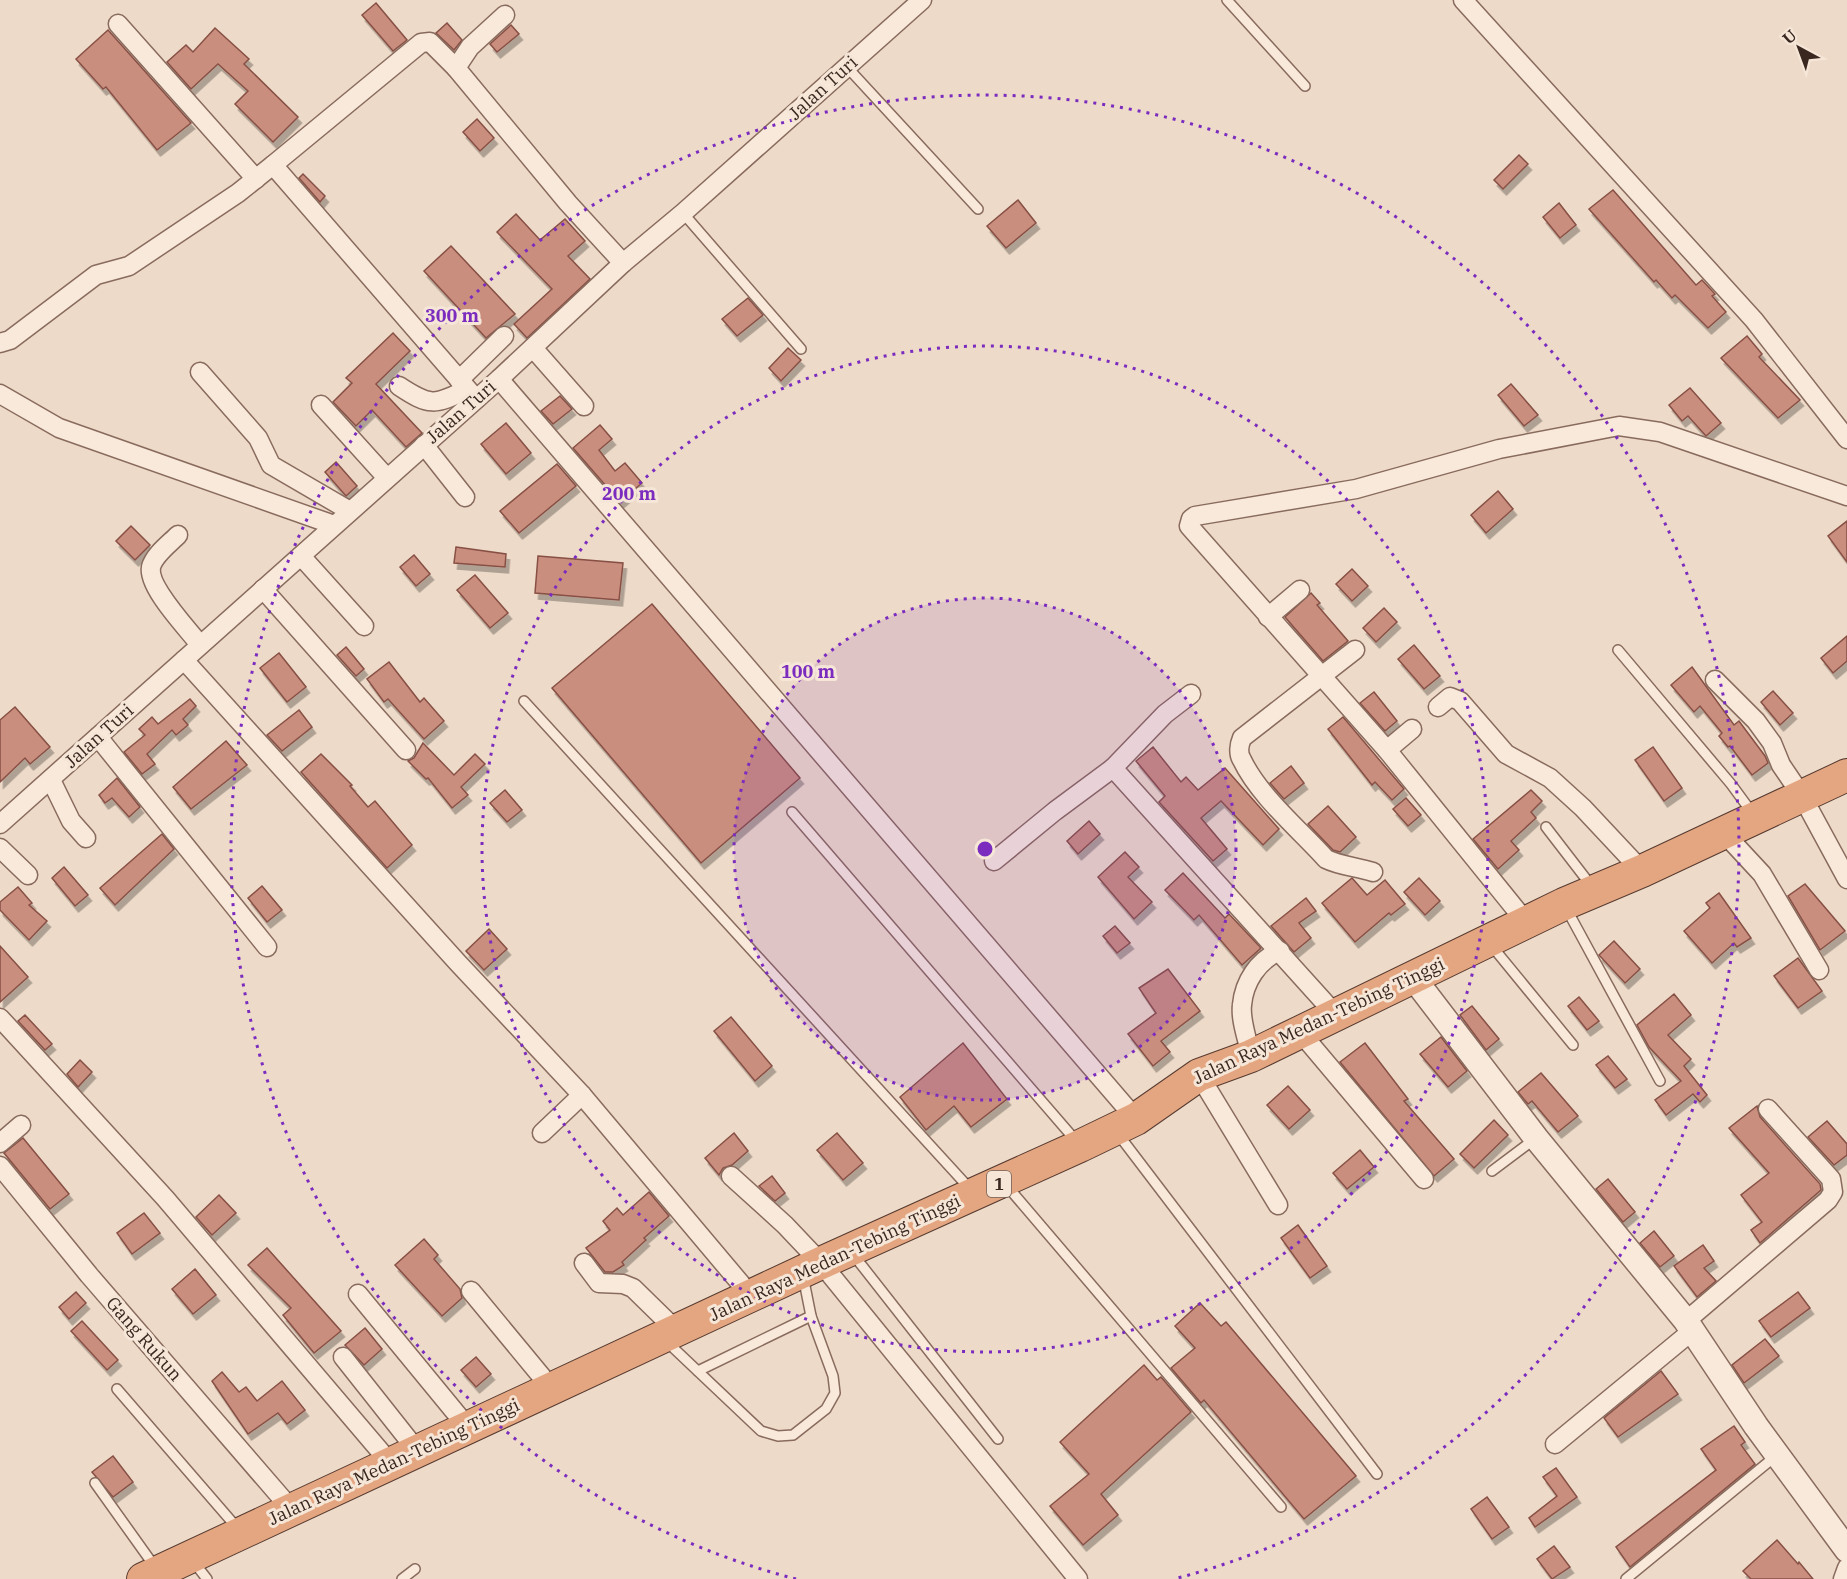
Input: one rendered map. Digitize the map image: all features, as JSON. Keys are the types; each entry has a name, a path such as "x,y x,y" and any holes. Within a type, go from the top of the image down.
{"highway":[{"name":"Jalan Raya Medan-Tebing Tinggi","path":"151,1575 198,1568 242,1533 752,1298 811,1268 1004,1182 1125,1124 1199,1075 1251,1056 1301,1033 1412,976 1564,904 1642,871 1847,775"}],"street":[{"path":"1463,0 1754,320 1846,435"},
{"name":"Jalan Turi","path":"0,824 423,445 467,389 499,379 623,263 683,213 847,67 912,3"},
{"path":"456,68 471,47 505,15"},
{"path":"118,24 256,179"},
{"path":"0,343 10,340 96,275 129,266 256,179 421,43 430,42 456,68 568,203 623,263"},
{"path":"273,165 467,389"},
{"path":"399,386 420,400 431,404 445,400 467,389 504,336"},
{"path":"533,348 584,406"},
{"path":"200,372 258,438 264,455 271,465 350,511"},
{"path":"499,379 631,533 1125,1124"},
{"path":"0,394 59,428 334,525"},
{"path":"321,405 387,478"},
{"path":"1526,922 1387,750 1189,526 1191,519 1195,516 1356,489 1500,449 1619,426 1660,432 1847,496"},
{"path":"423,445 465,497"},
{"path":"178,535 154,559 151,576 157,589 200,645"},
{"path":"301,556 364,626"},
{"path":"263,589 406,750"},
{"path":"1268,617 1300,590"},
{"path":"1355,650 1242,738 1241,759 1262,790 1326,859 1336,865 1346,864 1373,872"},
{"path":"184,660 458,963 582,1095 752,1298"},
{"path":"1715,680 1756,721 1802,796 1847,879"},
{"path":"994,861 1113,768 1165,714 1191,694"},
{"path":"1438,707 1450,697 1460,701 1506,754 1550,778 1583,808 1642,871"},
{"path":"1387,750 1412,729"},
{"path":"98,737 267,948"},
{"path":"1113,768 1336,1015"},
{"path":"51,780 71,821 86,838"},
{"path":"1723,832 1762,874 1819,970"},
{"path":"0,848 28,875"},
{"path":"1251,1056 1242,1006 1253,970 1269,955 1280,951"},
{"path":"1412,976 1536,1138 1689,1326 1777,1455 1844,1542"},
{"path":"0,1018 405,1459"},
{"path":"1301,1033 1424,1179"},
{"path":"1199,1075 1278,1204"},
{"path":"542,1133 582,1095"},
{"path":"1555,1444 1828,1200 1833,1192 1831,1179 1768,1109"},
{"path":"0,1143 21,1125"},
{"name":"Gang Rukun","path":"0,1166 89,1275 292,1510"},
{"path":"731,1176 785,1225 811,1268 1078,1579"},
{"path":"584,1263 600,1283 623,1284 633,1288 670,1335"},
{"path":"471,1291 552,1389"},
{"path":"358,1294 469,1429"},
{"path":"343,1357 405,1459"},
{"path":"1843,1579 1847,1568"}],"lane":[{"path":"1227,0 1305,86"},
{"path":"847,67 978,209"},
{"path":"683,213 801,349"},
{"path":"1618,650 1731,784 1756,819"},
{"path":"524,701 974,1194"},
{"path":"792,812 1080,1146"},
{"path":"1546,827 1594,890"},
{"path":"1564,904 1660,1081"},
{"path":"1488,941 1574,1045"},
{"path":"1125,1124 1377,1474"},
{"path":"1492,1171 1536,1138"},
{"path":"1004,1182 1281,1507"},
{"path":"851,1251 998,1439"},
{"path":"670,1335 698,1371 761,1431 778,1436 792,1435 826,1409 835,1394 832,1376 811,1317 811,1268"},
{"path":"698,1371 811,1317"},
{"path":"117,1389 242,1533"},
{"path":"1626,1579 1777,1455"},
{"path":"95,1483 151,1575"},
{"path":"402,1579 415,1569"}],"building":[{"path":"376,3 407,40 393,51 362,15"},
{"path":"447,23 462,40 454,50 436,33"},
{"path":"511,25 519,34 497,52 490,44"},
{"path":"215,28 249,59 244,64 298,117 273,142 235,104 248,91 218,64 191,89 167,62 186,45 193,52"},
{"path":"108,30 191,123 157,150 106,87 103,89 76,59"},
{"path":"477,119 494,138 480,151 463,132"},
{"path":"1519,155 1528,164 1503,189 1494,180"},
{"path":"303,174 325,196 320,202 299,178"},
{"path":"1613,190 1696,285 1702,280 1715,294 1712,296 1726,312 1708,328 1675,295 1672,298 1656,280 1654,282 1589,209"},
{"path":"1018,200 1036,223 1006,248 987,226"},
{"path":"1559,203 1576,225 1560,238 1543,217"},
{"path":"516,214 540,240 565,219 585,241 568,256 590,279 527,338 514,324 552,289 497,232"},
{"path":"451,246 515,314 486,338 424,271"},
{"path":"748,298 763,315 737,336 722,319"},
{"path":"393,333 410,351 376,384 422,433 406,447 372,410 356,426 333,402 352,383 346,378"},
{"path":"1747,336 1762,354 1759,357 1800,400 1778,418 1721,358"},
{"path":"788,348 801,360 781,381 769,368"},
{"path":"1511,384 1538,415 1524,426 1498,395"},
{"path":"1690,388 1721,423 1706,436 1688,416 1682,421 1669,405"},
{"path":"560,396 572,409 553,424 541,411"},
{"path":"506,423 531,453 506,474 481,444"},
{"path":"600,425 612,439 599,450 615,471 625,463 642,483 620,502 573,448"},
{"path":"336,462 357,486 346,496 325,472"},
{"path":"557,464 576,486 519,533 500,511"},
{"path":"1498,491 1513,509 1486,533 1471,515"},
{"path":"1847,521 1847,562 1828,536"},
{"path":"131,526 150,545 135,560 116,541"},
{"path":"456,547 506,554 505,567 454,563"},
{"path":"414,555 430,574 416,586 400,567"},
{"path":"538,556 623,563 619,600 535,593"},
{"path":"1352,569 1368,586 1352,601 1336,584"},
{"path":"475,575 508,613 490,628 457,590"},
{"path":"1311,593 1320,603 1317,605 1348,641 1323,661 1285,617"},
{"path":"652,604 800,778 701,863 552,688"},
{"path":"1384,608 1397,622 1376,642 1363,628"},
{"path":"1847,636 1847,661 1833,673 1821,658"},
{"path":"1414,645 1440,676 1424,689 1398,659"},
{"path":"346,647 364,669 356,676 337,655"},
{"path":"279,653 306,687 287,702 260,668"},
{"path":"389,662 420,702 424,698 444,721 424,739 388,699 384,702 367,679"},
{"path":"1692,667 1734,725 1739,721 1765,756 1768,763 1752,775 1730,746 1728,747 1719,736 1722,733 1700,706 1694,712 1671,685"},
{"path":"1773,691 1793,713 1780,725 1761,702"},
{"path":"1374,692 1397,721 1385,731 1360,703"},
{"path":"190,699 196,706 183,719 188,725 176,735 172,730 147,754 155,764 142,774 124,752 145,735 139,729 152,717 158,724"},
{"path":"15,707 50,747 30,764 25,758 0,782 0,720"},
{"path":"299,710 312,727 282,751 267,735"},
{"path":"1343,717 1404,789 1392,800 1375,782 1372,785 1328,729"},
{"path":"226,741 247,765 191,809 173,787"},
{"path":"423,743 454,775 475,754 485,764 461,787 468,795 452,808 428,778 426,779 408,761 414,758"},
{"path":"1153,747 1181,782 1186,777 1198,790 1225,768 1279,829 1263,845 1221,801 1201,818 1227,849 1213,861 1159,802 1165,796 1136,761"},
{"path":"1653,747 1682,788 1664,801 1635,760"},
{"path":"321,754 352,785 350,786 368,807 375,801 412,845 387,868 301,772"},
{"path":"1291,766 1304,783 1284,799 1270,783"},
{"path":"117,778 140,807 129,817 112,798 105,803 99,795"},
{"path":"505,790 522,810 507,822 490,803"},
{"path":"1531,790 1542,801 1531,812 1536,818 1511,841 1519,850 1498,869 1473,839"},
{"path":"1406,798 1421,815 1408,826 1393,809"},
{"path":"1328,806 1356,837 1340,852 1333,850 1308,824"},
{"path":"1089,821 1100,834 1078,854 1067,841"},
{"path":"162,834 174,849 115,905 100,888"},
{"path":"1125,852 1139,867 1128,877 1152,902 1134,919 1098,877"},
{"path":"64,867 88,895 75,906 52,878"},
{"path":"1183,873 1225,918 1229,914 1261,948 1242,965 1199,915 1194,920 1165,890"},
{"path":"1352,878 1367,895 1385,880 1405,904 1391,915 1389,913 1355,942 1322,903"},
{"path":"1419,878 1440,901 1425,915 1404,892"},
{"path":"1805,884 1845,931 1820,950 1788,896"},
{"path":"262,886 282,910 267,922 248,898"},
{"path":"18,887 32,903 29,905 47,921 29,940 0,910 0,902"},
{"path":"1719,893 1751,938 1737,947 1734,943 1712,963 1684,931 1710,908 1706,903"},
{"path":"1306,898 1316,911 1299,923 1311,938 1294,952 1271,926"},
{"path":"1115,926 1130,943 1117,953 1103,936"},
{"path":"489,929 507,949 484,970 466,951"},
{"path":"1614,941 1640,969 1625,983 1599,955"},
{"path":"0,946 28,977 0,1002"},
{"path":"1798,958 1822,991 1798,1008 1774,976"},
{"path":"1168,969 1200,1011 1161,1041 1170,1052 1153,1066 1128,1034 1156,1013 1139,988"},
{"path":"1674,994 1691,1015 1668,1035 1691,1059 1684,1066 1707,1095 1700,1102 1693,1094 1666,1115 1655,1100 1681,1081 1649,1047 1637,1025"},
{"path":"1579,997 1599,1021 1587,1030 1568,1006"},
{"path":"1472,1006 1499,1039 1486,1050 1460,1015"},
{"path":"25,1015 52,1044 45,1050 18,1021"},
{"path":"731,1017 772,1066 755,1081 714,1031"},
{"path":"1441,1037 1467,1071 1448,1087 1420,1054"},
{"path":"963,1043 1007,1099 971,1127 954,1106 926,1130 900,1097"},
{"path":"1365,1043 1408,1099 1404,1101 1454,1159 1434,1176 1340,1062"},
{"path":"1608,1056 1627,1079 1615,1088 1596,1065"},
{"path":"80,1060 92,1072 78,1087 67,1074"},
{"path":"1541,1073 1578,1116 1558,1132 1532,1101 1528,1104 1518,1092"},
{"path":"1288,1086 1310,1110 1289,1129 1267,1105"},
{"path":"1757,1106 1760,1117 1820,1184 1821,1190 1760,1243 1751,1230 1762,1222 1741,1195 1769,1173 1729,1128"},
{"path":"1494,1120 1508,1135 1474,1168 1460,1154"},
{"path":"1827,1121 1847,1144 1847,1155 1834,1165 1808,1137"},
{"path":"734,1133 748,1151 732,1165 723,1168 719,1175 705,1158"},
{"path":"837,1133 863,1163 843,1180 817,1150"},
{"path":"23,1138 69,1194 50,1209 4,1153"},
{"path":"1360,1150 1374,1167 1347,1189 1333,1173"},
{"path":"772,1176 785,1193 775,1201 759,1186"},
{"path":"1608,1179 1635,1212 1623,1222 1596,1189"},
{"path":"649,1192 669,1216 644,1238 646,1240 622,1262 624,1265 613,1272 605,1272 586,1248 610,1230 603,1221 617,1208 623,1215"},
{"path":"219,1195 236,1213 212,1235 196,1217"},
{"path":"144,1213 160,1233 132,1254 117,1233"},
{"path":"1298,1225 1327,1266 1310,1278 1281,1238"},
{"path":"1654,1231 1674,1256 1660,1267 1640,1243"},
{"path":"424,1239 438,1255 434,1259 460,1289 462,1298 442,1316 395,1265"},
{"path":"1703,1245 1714,1261 1704,1268 1716,1281 1697,1297 1674,1266"},
{"path":"267,1248 341,1331 314,1353 283,1315 291,1308 248,1265"},
{"path":"195,1269 216,1295 193,1314 172,1289"},
{"path":"76,1292 86,1303 69,1319 59,1307"},
{"path":"1798,1292 1810,1308 1771,1337 1759,1321"},
{"path":"1200,1303 1221,1326 1226,1322 1356,1476 1304,1519 1204,1400 1201,1403 1171,1368 1195,1348 1175,1326"},
{"path":"82,1321 118,1360 107,1370 71,1331"},
{"path":"365,1328 382,1349 364,1365 345,1345"},
{"path":"1765,1339 1779,1356 1744,1383 1732,1365"},
{"path":"476,1357 491,1374 476,1387 461,1370"},
{"path":"1144,1365 1157,1380 1161,1377 1191,1412 1101,1494 1118,1515 1083,1545 1050,1506 1089,1474 1060,1442"},
{"path":"1661,1371 1678,1394 1618,1437 1604,1418"},
{"path":"222,1372 239,1392 246,1387 257,1401 282,1381 305,1410 287,1424 278,1413 248,1434 212,1381"},
{"path":"1734,1426 1745,1442 1741,1445 1755,1464 1630,1567 1616,1547 1716,1470 1701,1449"},
{"path":"113,1456 133,1482 113,1497 92,1472"},
{"path":"1556,1468 1577,1497 1535,1527 1529,1518 1557,1496 1543,1477"},
{"path":"1487,1497 1509,1527 1492,1539 1471,1509"},
{"path":"1777,1540 1813,1579 1751,1579 1743,1571"},
{"path":"1554,1546 1570,1567 1552,1579 1537,1559"}]}
